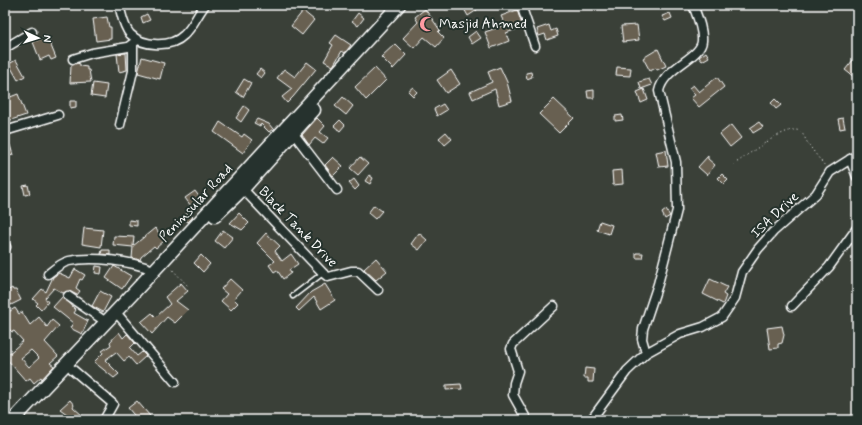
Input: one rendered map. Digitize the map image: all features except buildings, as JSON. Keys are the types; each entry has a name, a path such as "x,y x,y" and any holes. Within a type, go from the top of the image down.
{"main road":[{"name":"Peninsular Road","path":"24,420 218,212 399,5"},
{"name":"Peninsular Road","path":"13,420 153,270 294,134 408,5"}],"street":[{"path":"119,5 124,24 135,41 133,71 120,125"},
{"path":"135,41 157,45 172,44 184,36 205,5"},
{"path":"521,5 535,46"},
{"path":"646,353 642,339 643,329 658,284 677,210 676,162 659,91 661,84 668,74 700,48 702,41 701,32 693,5"},
{"path":"5,48 32,32"},
{"path":"73,59 92,53 128,47 135,41"},
{"path":"5,131 58,115"},
{"path":"294,134 337,190"},
{"path":"853,157 857,177"},
{"name":"ISA Drive","path":"591,420 627,372 646,353 680,334 703,327 722,316 735,298 742,272 772,232 816,194 830,172 853,157"},
{"name":"Black Tank Drive","path":"240,186 328,277 351,271 358,271 378,290"},
{"path":"792,306 829,267 857,228"},
{"path":"48,274 69,262 83,261 113,260 139,264 153,270"},
{"path":"68,296 106,322"},
{"path":"527,420 513,395 514,382 518,371 511,349 513,344 554,306"},
{"path":"120,317 175,382"},
{"path":"72,370 113,404 104,420"}],"lane":[{"path":"293,296 323,273"}],"path":[{"path":"734,164 744,159 771,139 785,132 796,130 802,132 808,144 830,172"},
{"path":"168,266 188,286"}],"place":[{"name":"Masjid Ahmed","path":"427,24"}]}
